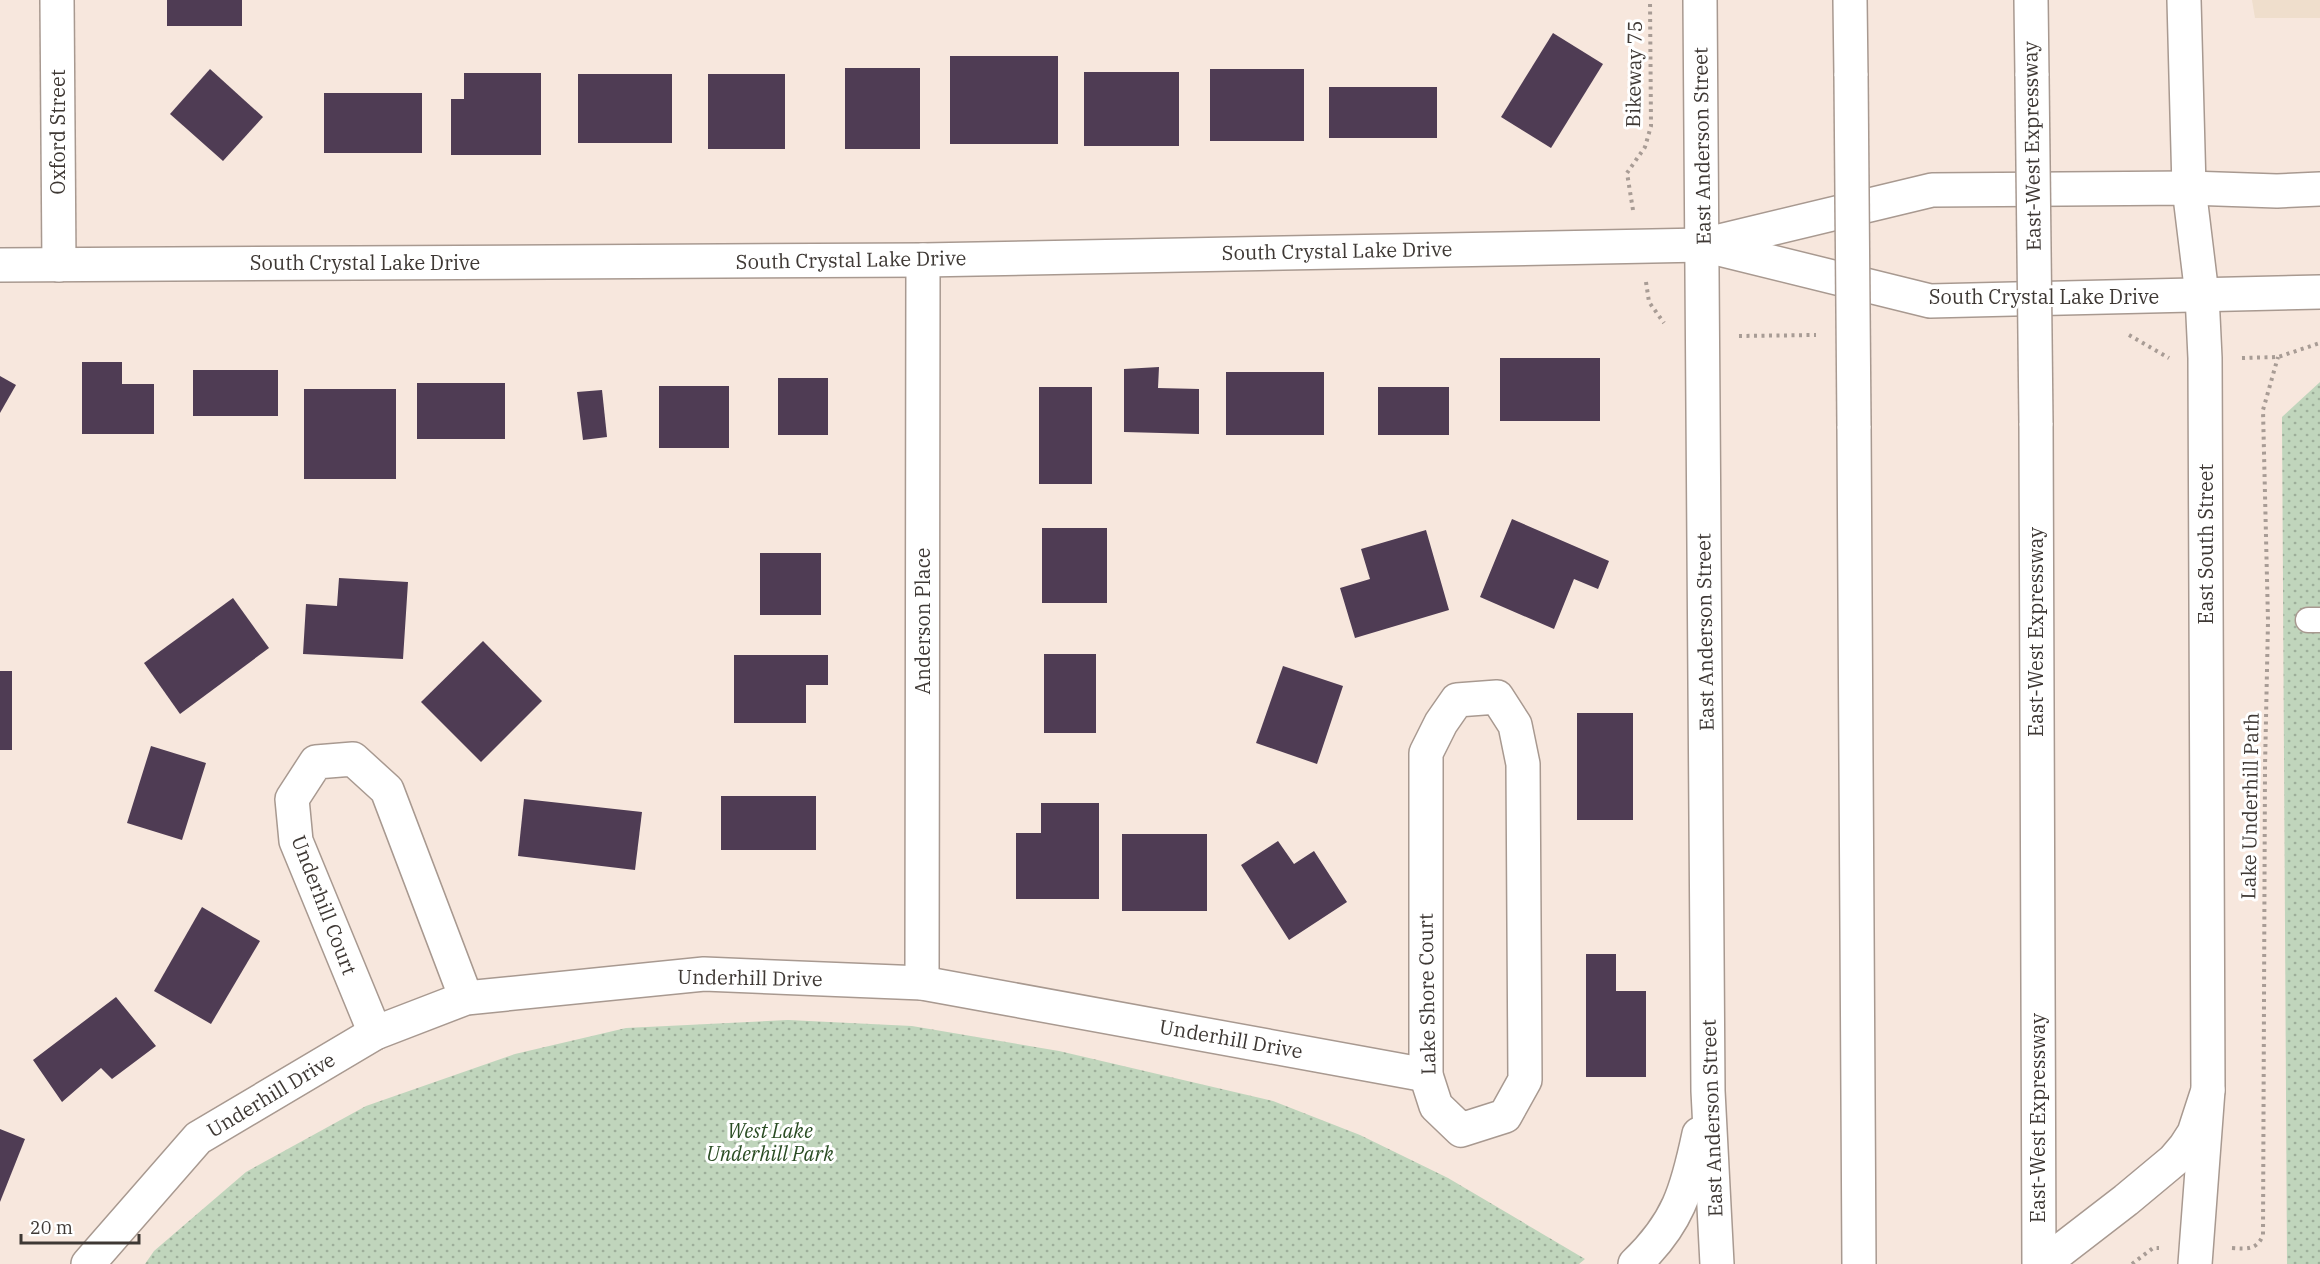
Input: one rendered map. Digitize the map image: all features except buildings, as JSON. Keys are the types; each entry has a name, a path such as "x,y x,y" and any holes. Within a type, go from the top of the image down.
{"main road":[{"name":"Oxford Street","path":"57,0 59,265"},
{"name":"East Anderson Street","path":"1700,0 1708,1091 1717,1264"},
{"path":"1850,0 1859,1264"},
{"name":"East-West Expressway","path":"2031,0 2041,1264"},
{"name":"East South Street","path":"2184,0 2189,188 2202,295 2205,358 2208,1090"},
{"name":"South Crystal Lake Drive","path":"0,265 924,260 1703,245 1932,190 2189,188 2277,191 2320,189"},
{"name":"South Crystal Lake Drive","path":"1703,245 1930,301 2320,292"},
{"name":"Anderson Place","path":"922,983 924,260"},
{"name":"Lake Shore Court","path":"1497,697 1515,724 1523,764 1525,1080 1505,1116 1461,1130 1436,1106 1426,1075 1426,753 1441,723 1457,700 1497,697"},
{"name":"Underhill Court","path":"375,1033 296,841 292,798 316,762 353,759 387,790 466,998"},
{"name":"Underhill Drive","path":"88,1264 198,1138 375,1033 466,998 704,974 922,983 1426,1075"},
{"path":"2041,1264 2127,1200 2174,1160 2194,1133 2208,1090"},
{"path":"2195,1264 2208,1090"},
{"path":"1635,1264 1656,1244 1669,1226 1688,1184 1708,1091"}],"path":[{"name":"Bikeway 75","path":"1628,179 1627,173 1645,147 1651,126 1650,0"},
{"path":"1647,290 1649,302"},
{"path":"2257,358 2278,357 2320,343"},
{"name":"Lake Underhill Path","path":"2247,1248 2253,1248 2259,1244 2263,1235 2264,779 2268,621 2263,410 2278,357"},
{"path":"2132,1264 2153,1248 2163,1248"}],"shaded area":[{"path":"2252,0 2320,0 2320,18 2255,18"}],"green space":[{"path":"2320,382 2320,1264 2287,1264 2282,417"},
{"name":"West Lake Underhill Park","path":"788,1020 912,1026 1059,1051 1273,1101 1360,1135 1448,1178 1585,1259 1579,1264 145,1264 154,1251 246,1172 366,1106 515,1054 626,1028"}]}
